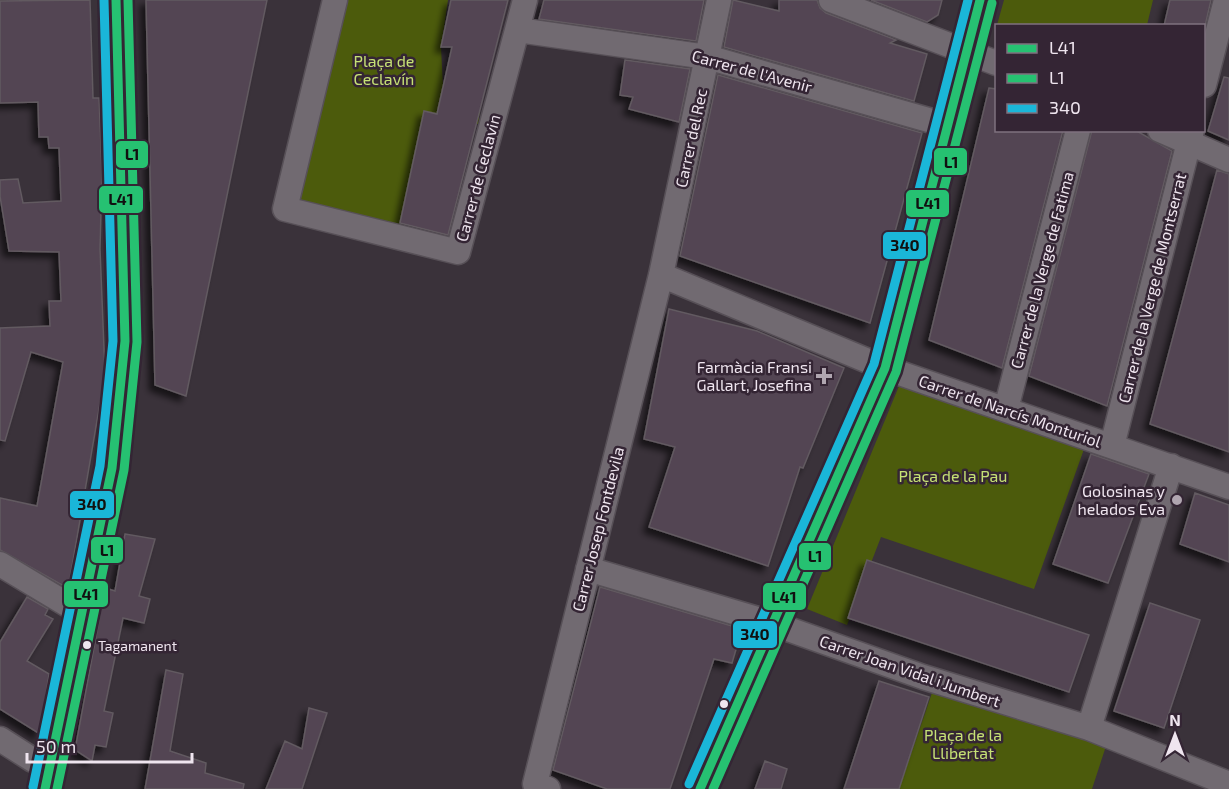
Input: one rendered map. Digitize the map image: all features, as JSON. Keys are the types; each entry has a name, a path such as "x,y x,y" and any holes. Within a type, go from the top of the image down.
{"street":[{"path":"45,789 112,468 125,341 116,0"},
{"name":"Carrer de Ceclavin","path":"335,0 285,208 458,252 525,0"},
{"name":"Carrer del Rec","path":"661,275 719,0"},
{"path":"831,0 995,63"},
{"path":"700,789 885,368 980,0"},
{"path":"1205,78 1226,0"},
{"name":"Carrer de l'Avenir","path":"518,30 707,57 946,125"},
{"name":"Carrer de la Verge de Fatima","path":"1006,409 1077,132"},
{"path":"1169,132 1190,137 1229,160"},
{"name":"Carrer de la Verge de Montserrat","path":"1112,446 1190,137"},
{"name":"Carrer de Narcís Monturiol","path":"661,275 885,368 1229,486"},
{"name":"Carrer Josep Fontdevila","path":"542,787 588,569 661,275"},
{"path":"1089,728 1171,466"},
{"path":"0,564 83,614"},
{"name":"Carrer Joan Vidal i Jumbert","path":"588,569 771,623 923,678 1089,728 1229,784"},
{"path":"0,739 33,760 51,765"}],"green space":[{"name":"Plaça de Ceclavín","path":"343,0 448,0 441,47 443,86 482,96 478,124 424,112 400,226 287,198"},
{"path":"1004,0 1153,0 1147,24 997,24"},
{"name":"Plaça de la Pau","path":"904,374 1088,438 1034,589 881,537 847,625 807,609"},
{"name":"Plaça de la Llibertat","path":"934,687 1107,743 1092,789 899,789"}],"building":[{"path":"90,0 93,98 99,98 102,173 100,249 105,374 69,584 62,585 0,550 0,498 37,506 63,362 31,352 5,441 0,440 0,328 50,326 49,301 61,301 59,252 9,251 0,196 0,180 18,179 23,203 61,201 59,148 49,148 48,137 39,137 38,102 0,103 0,1"},
{"path":"146,0 267,0 186,396 155,385"},
{"path":"451,0 508,0 448,235 400,223 424,111 437,114 452,47 441,47"},
{"path":"544,0 704,0 696,41 539,19"},
{"path":"733,0 779,11 779,0 817,0 820,8 826,13 896,40 890,43 927,54 914,101 724,47"},
{"path":"871,0 942,0 938,15 927,22"},
{"path":"1170,0 1211,0 1205,26 1205,24 1164,24"},
{"path":"625,60 690,69 679,122 629,109 633,97 620,95"},
{"path":"718,75 922,133 870,323 680,256"},
{"path":"1224,77 1229,78 1229,140 1208,131"},
{"path":"989,88 995,89 995,132 1062,132 1002,368 929,340"},
{"path":"1091,132 1139,132 1172,151 1107,406 1029,376"},
{"path":"1217,170 1229,174 1229,452 1150,424"},
{"path":"669,309 757,331 844,368 803,468 800,467 768,566 649,527 675,447 644,439"},
{"path":"1091,454 1149,474 1108,583 1053,564"},
{"path":"1195,493 1229,505 1229,562 1180,544"},
{"path":"125,534 155,539 139,596 150,599 144,623 123,618 104,711 113,713 106,747 95,745 92,761 75,750 105,588 115,591"},
{"path":"867,560 1089,635 1069,692 848,618"},
{"path":"600,587 742,629 732,663 714,659 670,789 607,789 553,770"},
{"path":"27,597 48,609 45,615 53,619 27,661 49,674 40,734 0,709 0,642"},
{"path":"1150,603 1200,620 1164,728 1114,711"},
{"path":"166,670 183,674 170,751 206,763 205,773 244,784 243,789 145,789"},
{"path":"879,681 929,697 899,789 844,789"},
{"path":"309,708 327,713 302,789 266,789 285,741 302,749"},
{"path":"765,761 787,769 781,789 755,789"}],"transit line":[{"name":"340","path":"33,787 100,466 113,341 104,0"},
{"name":"L41","path":"45,789 112,468 125,341 116,0"},
{"name":"L1","path":"57,789 124,470 137,342 128,0"},
{"name":"340","path":"689,784 874,364 968,0"},
{"name":"L41","path":"700,789 885,368 980,0"},
{"name":"L1","path":"713,789 896,372 992,3"}],"place":[{"name":"Farmàcia Fransi Gallart, Josefina","path":"824,376"},
{"name":"Golosinas y helados Eva","path":"1177,500"},
{"name":"Tagamanent","path":"87,645"}]}
